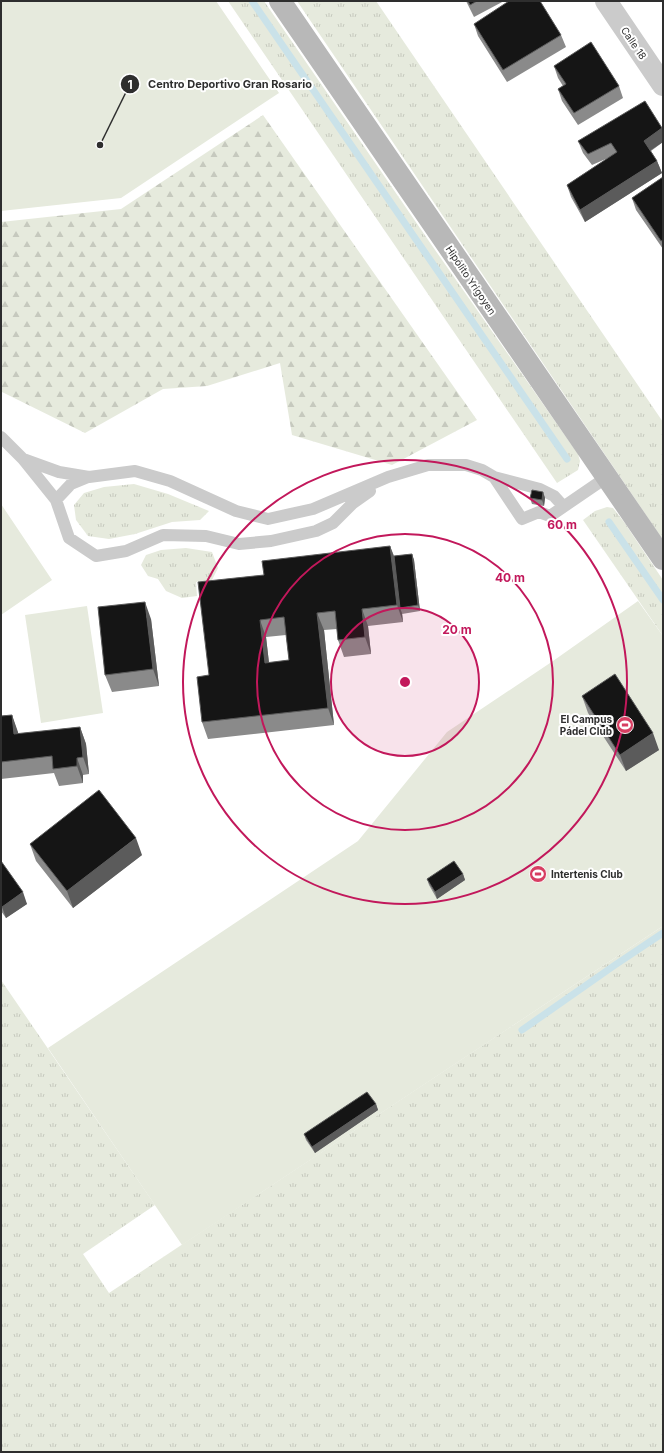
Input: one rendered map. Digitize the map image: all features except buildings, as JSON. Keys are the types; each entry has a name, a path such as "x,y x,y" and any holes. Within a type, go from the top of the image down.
{"main road":[{"name":"Hipólito Yrigoyen","path":"280,1 663,559"}],"street":[{"name":"Calle 18","path":"606,1 663,85"}],"lane":[{"path":"1,437 23,458 56,500 69,538 96,556 126,551 163,535 206,536 239,544 271,541 316,531 333,523 353,504 388,477"},
{"path":"23,458 59,472 89,477"},
{"path":"56,500 71,484 89,477 135,471 170,481 236,511 268,519 313,509 388,477 428,465 466,465 482,470 494,477 540,489 554,496 563,506"},
{"path":"494,477 522,519 539,512 550,516 607,477"}],"green space":[{"path":"1,1 216,1 279,93 121,198 1,211"},
{"path":"228,1 264,1 433,247 578,454 580,461 578,470 557,483"},
{"path":"297,1 376,1 663,422 663,540"},
{"path":"263,115 477,420 392,465 292,435 280,363 207,386 163,389 85,433 2,392 1,222 121,209"},
{"path":"134,484 168,494 209,511 200,520 172,522 135,534 109,539 88,536 76,520 74,505 84,493 104,487"},
{"path":"1,504 52,580 1,615"},
{"path":"607,507 613,508 624,522 663,580 663,636 583,520 595,511"},
{"path":"186,548 212,552 218,568 212,580 196,582 197,596 182,598 166,591 158,579 148,576 141,565 146,555 161,550"},
{"path":"638,601 663,636 663,926 182,1245 48,1048 358,841 447,732 553,661"},
{"path":"87,606 103,713 41,723 25,615"},
{"path":"663,926 663,1452 1,1452 1,980 155,1205 83,1254 109,1293"}],"waterway":[{"path":"252,1 567,459"},
{"path":"609,522 663,600"},
{"path":"522,1030 663,933"}],"place":[{"name":"Centro Deportivo Gran Rosario","path":"100,145"},
{"name":"El Campus Pádel Club","path":"625,725"},
{"name":"Intertenis Club","path":"538,874"}]}
